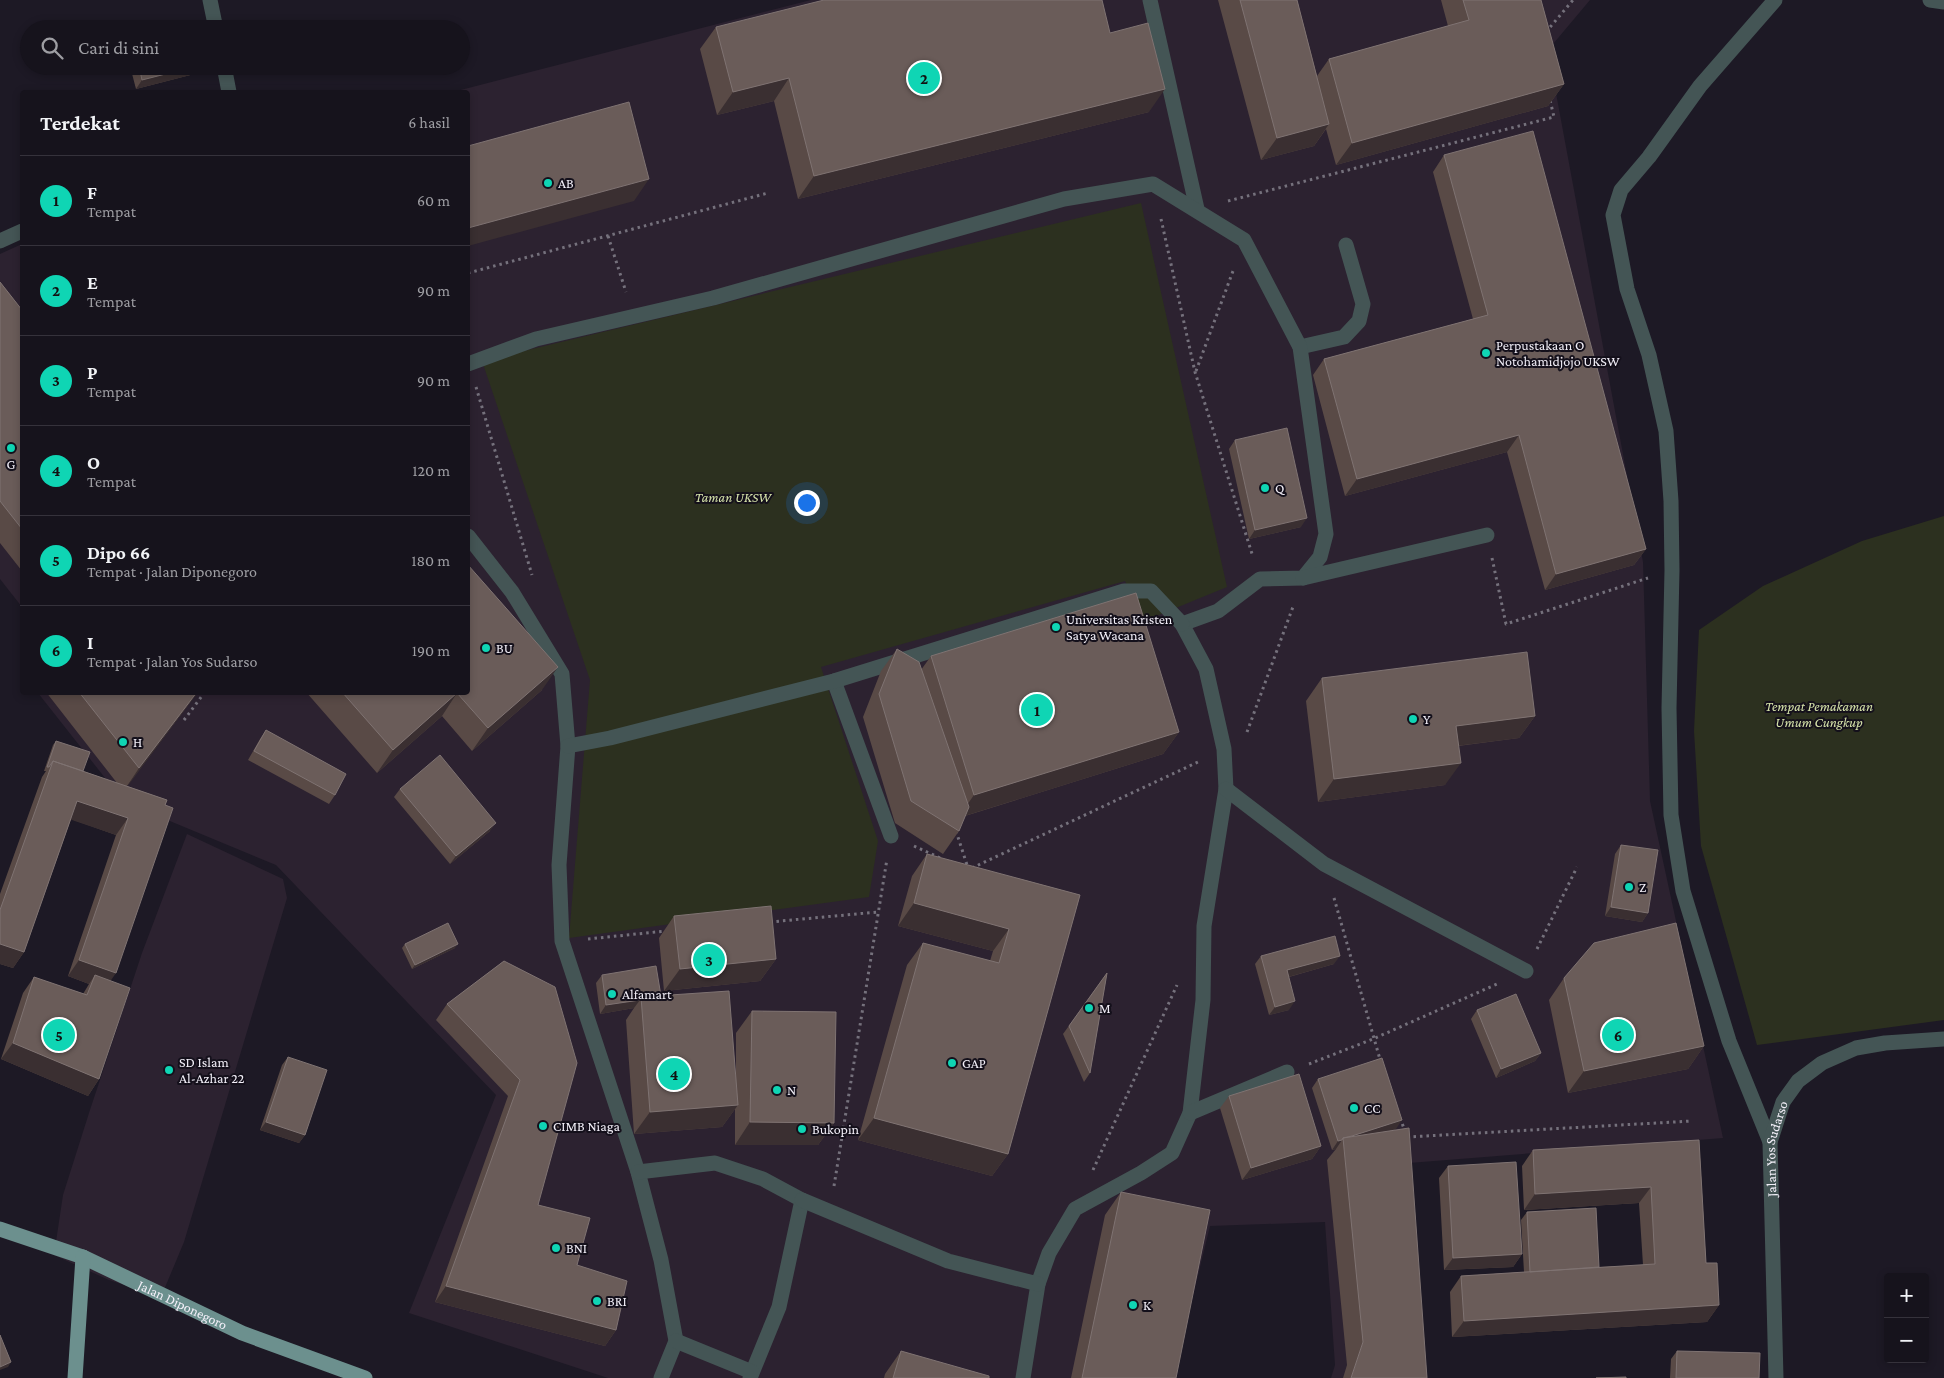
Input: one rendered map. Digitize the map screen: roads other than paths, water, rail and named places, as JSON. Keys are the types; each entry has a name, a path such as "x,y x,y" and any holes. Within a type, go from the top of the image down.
{"main road":[{"name":"Jalan Diponegoro","path":"0,1229 83,1257 242,1332 365,1378"},
{"path":"75,1378 83,1257"}],"street":[{"path":"210,0 214,20"},
{"path":"1150,0 1197,209"},
{"path":"1770,1142 1729,1041 1683,890 1671,815 1669,698 1672,570 1671,501 1666,431 1649,355 1626,289 1613,215 1621,190 1648,157 1700,86 1775,0"},
{"path":"1930,0 1944,2"},
{"path":"226,75 229,90"},
{"path":"470,362 536,339 713,298 1064,199 1153,184 1197,209 1244,240 1300,346 1326,534 1320,557 1303,578"},
{"path":"0,241 20,232"},
{"path":"1300,346 1344,337 1359,321 1363,304 1346,245"},
{"path":"1182,624 1218,611 1260,579 1303,578 1487,535"},
{"path":"470,539 512,592 562,674 568,746 559,865 562,941 638,1172 661,1260 676,1341 661,1378"},
{"path":"568,746 610,738 834,680 1124,591 1151,591 1182,624 1206,669 1224,750 1226,789 1204,926 1203,1000 1190,1113 1172,1153 1141,1173 1075,1209 1049,1252 1038,1284 1023,1378"},
{"path":"834,680 891,836"},
{"path":"1226,789 1324,864 1526,971"},
{"name":"Jalan Yos Sudarso","path":"1776,1378 1770,1142 1783,1102 1798,1081 1822,1063 1856,1048 1885,1043 1944,1039"},
{"path":"1190,1113 1287,1072"},
{"path":"638,1172 715,1163 763,1179 829,1213 948,1261 1038,1284"},
{"path":"676,1341 751,1375 779,1307 802,1200"}],"place":[{"name":"E","path":"924,78"},
{"name":"AB","path":"548,183"},
{"name":"Perpustakaan O Notohamidjojo UKSW","path":"1486,353"},
{"name":"G","path":"11,448"},
{"name":"Q","path":"1265,488"},
{"name":"Universitas Kristen Satya Wacana","path":"1056,627"},
{"name":"BU","path":"486,648"},
{"name":"F","path":"1037,710"},
{"name":"Y","path":"1413,719"},
{"name":"H","path":"123,742"},
{"name":"Z","path":"1629,887"},
{"name":"P","path":"709,960"},
{"name":"Alfamart","path":"612,994"},
{"name":"M","path":"1089,1008"},
{"name":"Dipo 66","path":"59,1035"},
{"name":"I","path":"1618,1035"},
{"name":"GAP","path":"952,1063"},
{"name":"SD Islam Al-Azhar 22","path":"169,1070"},
{"name":"O","path":"674,1074"},
{"name":"N","path":"777,1090"},
{"name":"CC","path":"1354,1108"},
{"name":"CIMB Niaga","path":"543,1126"},
{"name":"Bukopin","path":"802,1129"},
{"name":"BNI","path":"556,1248"},
{"name":"BRI","path":"597,1301"},
{"name":"K","path":"1133,1305"}],"park label":[{"name":"Taman UKSW","path":"733,497"},
{"name":"Tempat Pemakaman Umum Cungkup","path":"1819,714"}]}
